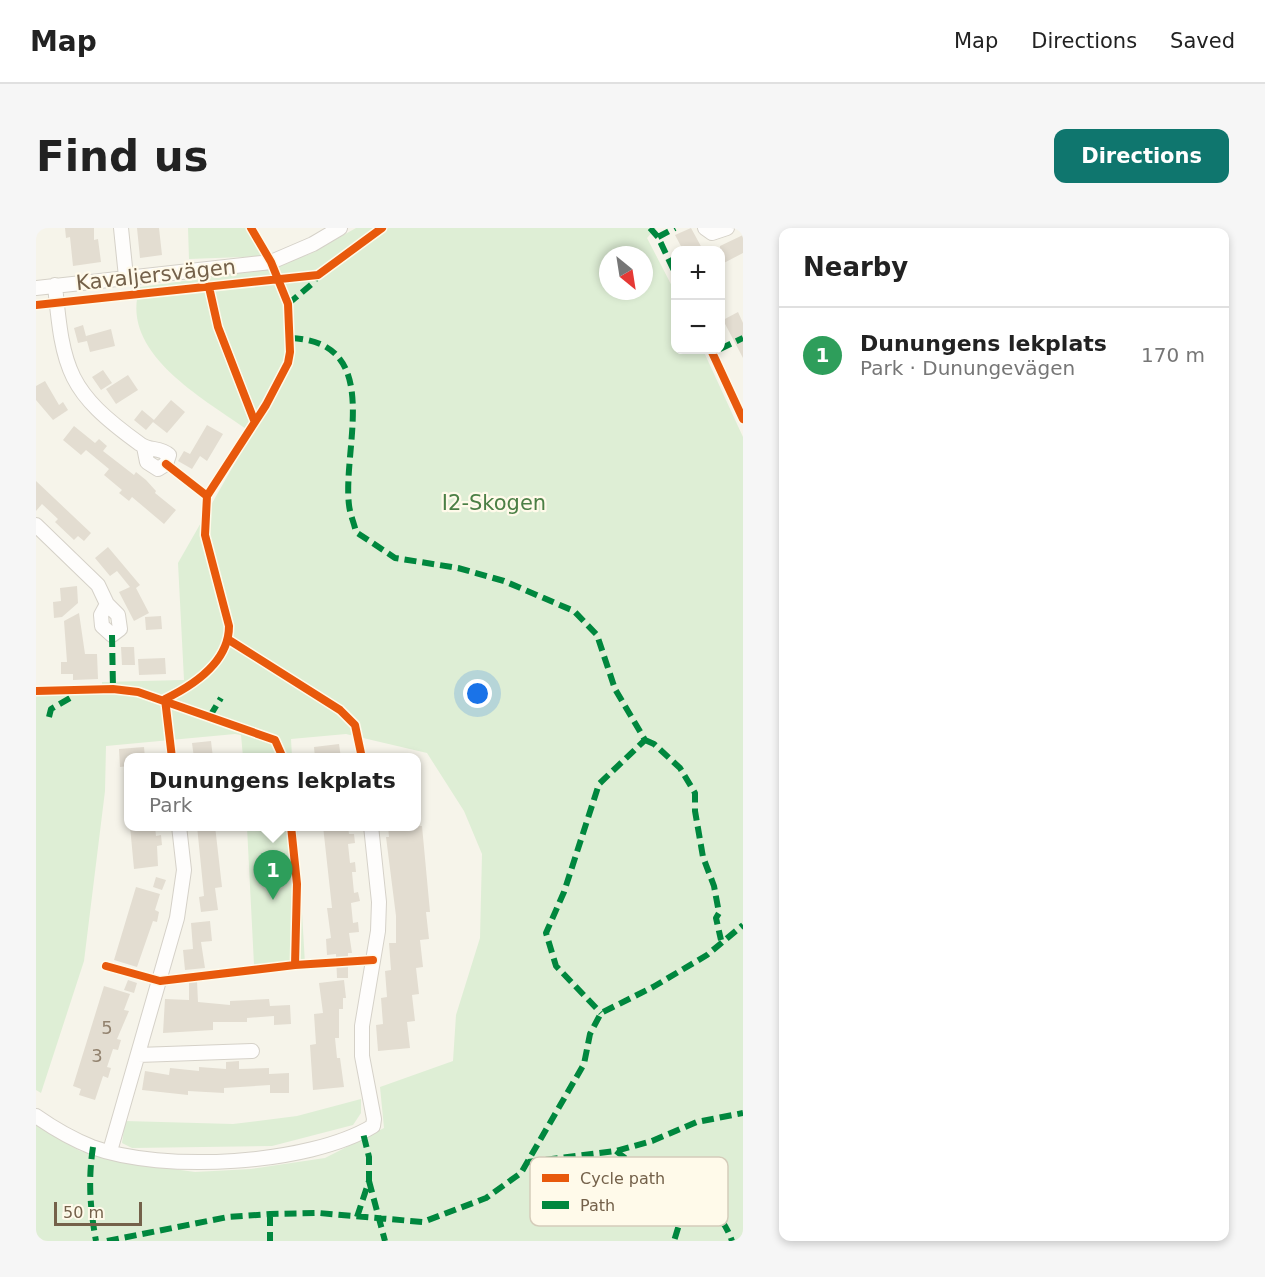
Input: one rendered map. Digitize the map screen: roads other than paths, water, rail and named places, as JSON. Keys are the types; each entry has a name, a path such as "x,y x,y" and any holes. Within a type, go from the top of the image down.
{"street":[{"path":"121,228 126,277"},
{"name":"Kavaljersvägen","path":"36,288 271,262 313,244 340,228"},
{"path":"705,228 712,233 727,228"},
{"path":"55,285 60,341 74,381 90,403 144,447"},
{"path":"36,525 98,585 107,604"},
{"path":"110,1151 177,918 184,870 180,831"},
{"path":"36,1116 64,1134 93,1147 165,1161 249,1160 308,1150 363,1133 374,1124 362,1056 362,1026 378,921 371,831"},
{"path":"138,1055 252,1051"}],"place":[{"name":"Dunungens lekplats","path":"273,900"}],"park label":[{"name":"I2-Skogen","path":"494,503"}]}
